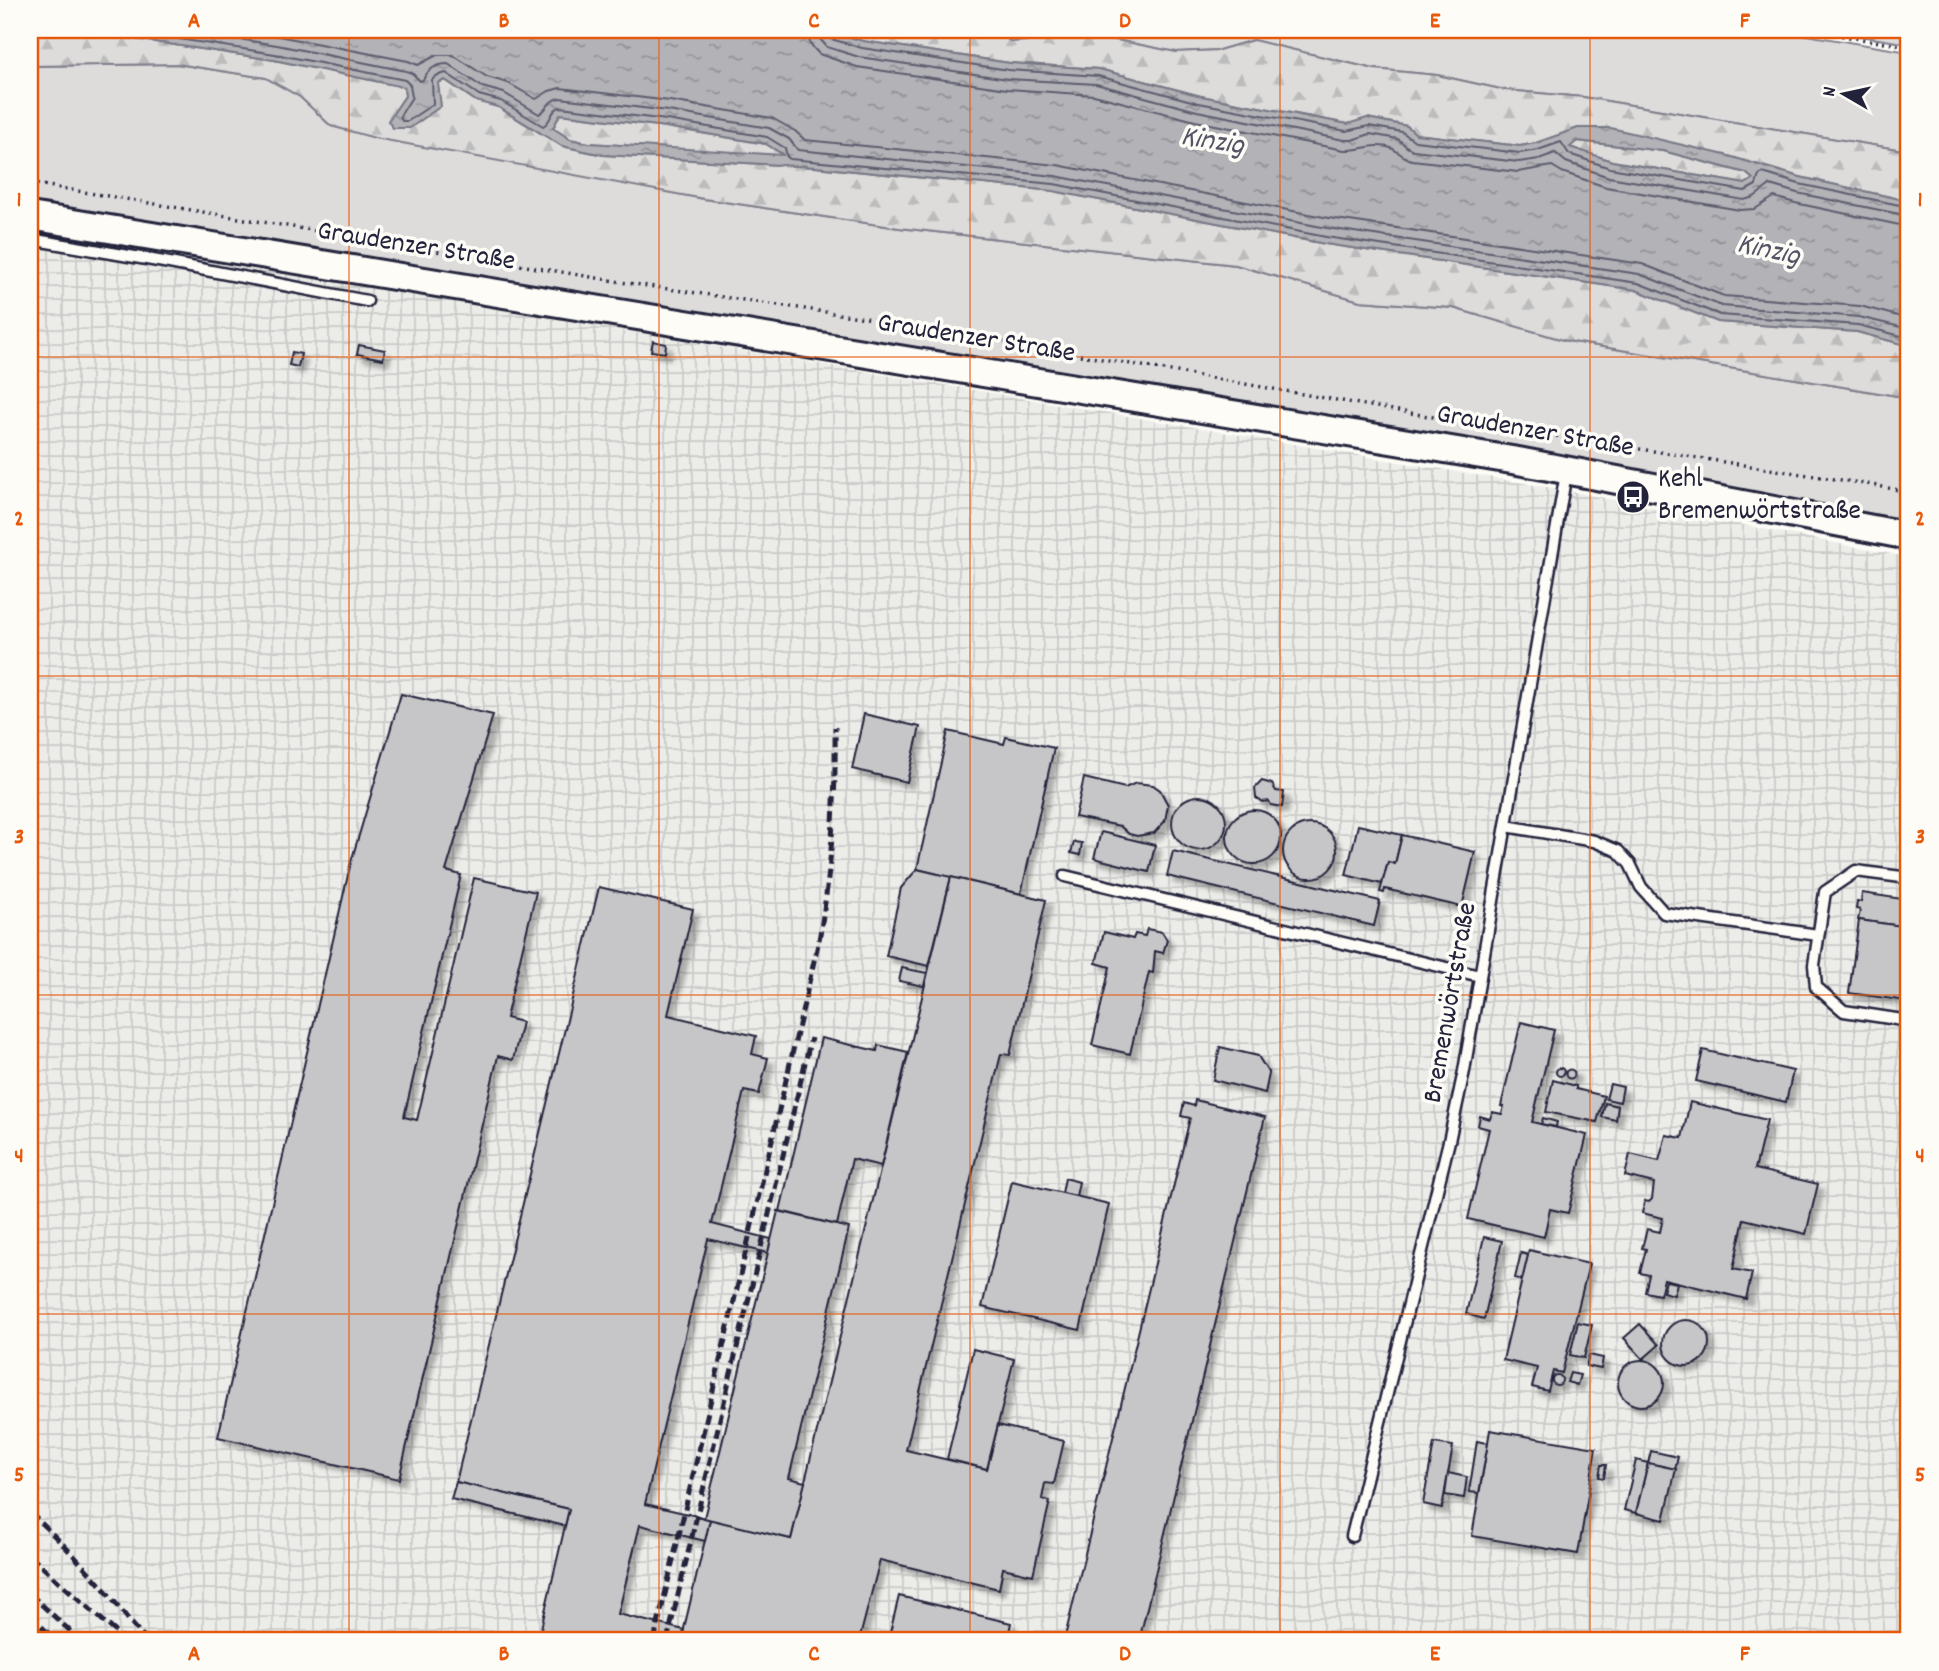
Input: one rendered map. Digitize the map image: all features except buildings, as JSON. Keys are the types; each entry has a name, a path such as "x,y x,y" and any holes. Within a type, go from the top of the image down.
{"street":[{"name":"Graudenzer Straße","path":"30,216 1518,461 1909,536"}],"lane":[{"path":"30,239 367,301"},
{"name":"Bremenwörtstraße","path":"1352,1536 1464,1071 1566,472"},
{"path":"1506,826 1594,841 1618,852 1630,864 1641,887 1664,913 1818,935"},
{"path":"1909,878 1856,871 1825,892 1814,965 1816,987 1844,1011 1909,1021"},
{"path":"1065,876 1480,976"}],"path":[{"path":"1807,30 1909,47"},
{"path":"30,183 621,282 894,322 1439,418 1909,492"}],"shaded area":[{"path":"30,230 1559,489 1909,559 1909,1641 30,1641"}],"green space":[{"path":"30,30 75,30 274,60 404,87 405,96 388,121 445,80 476,101 498,107 562,146 603,155 815,167 1053,191 1325,244 1636,290 1718,322 1857,332 1909,346 1909,398 1567,341 1453,308 1360,301 1236,265 899,228 704,199 375,138 331,126 300,97 266,78 177,64 30,66"},
{"path":"824,30 991,30 1012,42 1096,36 1176,52 1219,50 1253,40 1374,69 1437,75 1505,90 1583,97 1909,151 1909,201 1800,177 1725,155 1578,128 1520,146 1415,134 1407,126 1368,118 1348,124 1201,96 1099,69 1010,63 863,41"},
{"path":"991,30 1776,30 1909,52 1909,151 1583,97 1505,90 1437,75 1374,69 1253,40 1219,50 1176,52 1096,36 1012,42"},
{"path":"1823,30 1909,30 1909,44"},
{"path":"177,64 266,78 300,97 331,126 704,199 899,228 1236,265 1360,301 1453,308 1567,341 1909,398 1909,520 30,205 30,66"},
{"path":"560,114 666,127 766,144 785,156 589,143 570,139 553,128"},
{"path":"1577,141 1663,151 1746,173 1753,179 1745,184 1612,161 1569,147"}],"water":[{"name":"Kinzig","path":"75,30 824,30 863,41 1010,63 1099,69 1201,96 1348,124 1367,118 1407,126 1416,134 1520,146 1578,128 1611,128 1725,155 1800,177 1909,201 1909,346 1857,332 1718,322 1636,290 1325,244 1053,191 815,167 603,155 562,146 498,107 476,101 445,80 438,83 441,106 410,128 393,128 388,121 405,96 404,87 274,60","holes":["560,114 666,127 766,144 784,155 589,143 570,139 553,128","1577,141 1663,151 1746,173 1753,179 1745,184 1612,161 1570,147"]}],"railway":[{"path":"654,1641 819,940 832,834 835,727"},
{"path":"667,1641 811,1038"},
{"path":"30,1513 88,1571 148,1641"},
{"path":"30,1556 126,1641"},
{"path":"30,1594 81,1641"},
{"path":"30,1616 57,1641"},
{"path":"30,1636 35,1641"}],"place":[{"name":"Kehl Bremenwörtstraße","path":"1633,497"}]}
